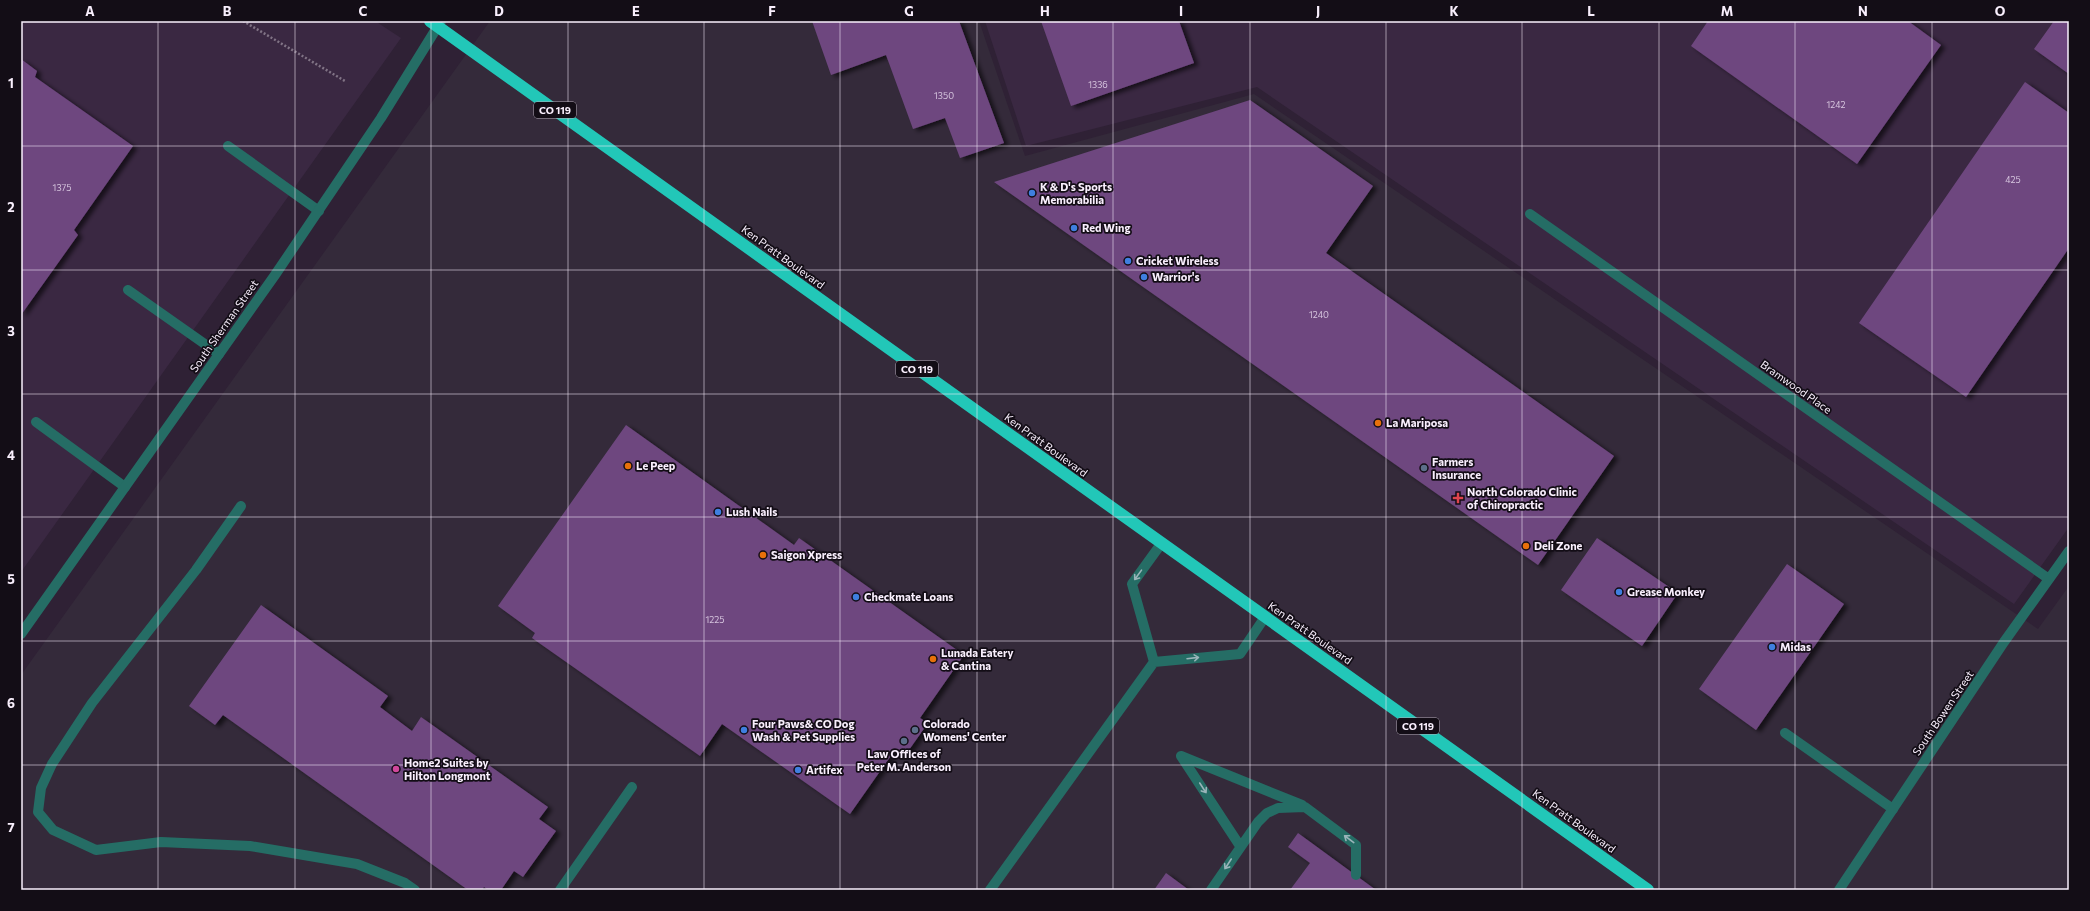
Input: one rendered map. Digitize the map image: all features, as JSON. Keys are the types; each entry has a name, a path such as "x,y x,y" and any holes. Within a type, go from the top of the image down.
{"highway":[{"name":"Ken Pratt Boulevard","path":"436,23 1161,544 1648,890"}],"street":[{"name":"South Sherman Street","path":"21,634 318,211 381,118 436,23"},
{"path":"228,146 318,211"},
{"name":"Bramwood Place","path":"1530,214 2050,579"},
{"path":"128,290 219,354"},
{"path":"36,422 125,487"},
{"path":"240,506 196,570 92,703 52,764 41,788 38,812 53,830 96,850 162,842 250,846 357,864 406,883 415,890"},
{"path":"1154,662 1132,584 1161,544"},
{"name":"South Bowen Street","path":"1839,890 2004,642 2069,551"},
{"path":"990,890 1154,662 1240,654 1265,617"},
{"path":"1785,733 1893,809"},
{"path":"1240,846 1182,756 1305,807 1356,844 1356,875"},
{"path":"560,890 632,787"},
{"path":"1211,890 1240,846 1258,822 1267,813 1278,808 1305,807"}],"path":[{"path":"243,21 345,81"}],"shaded area":[{"path":"21,21 375,21 401,38 21,572"},
{"path":"490,21 979,21 1025,156 1254,94 2038,629 2069,586 2069,890 21,890 21,675"},
{"path":"985,21 2069,21 2069,527 2014,604 1257,87 1026,146"}],"building":[{"path":"812,21 959,21 1004,143 960,158 945,118 913,129 886,55 831,75"},
{"path":"1041,21 1179,21 1194,63 1071,106"},
{"path":"1708,21 1908,21 1941,45 1857,164 1691,46"},
{"path":"2054,21 2069,21 2069,74 2034,49"},
{"path":"21,59 37,71 35,77 133,146 74,230 78,235 21,315"},
{"path":"2025,82 2069,113 2069,248 1966,397 1859,323"},
{"path":"1250,100 1373,186 1326,253 1614,456 1538,565 994,182"},
{"path":"626,425 794,545 799,538 964,655 920,718 928,723 904,757 895,750 850,814 722,724 700,756 532,638 535,633 498,606"},
{"name":"Grease Monkey","path":"1597,538 1678,593 1642,646 1561,590"},
{"name":"Midas","path":"1787,564 1844,604 1756,730 1699,689"},
{"name":"Home2 Suites by Hilton Longmont","path":"261,605 388,696 380,707 412,731 421,717 548,807 539,819 556,831 523,877 514,871 501,890 488,890 484,887 482,890 468,890 223,715 215,725 189,706"},
{"path":"1298,833 1376,890 1290,890 1310,863 1288,847"},
{"path":"1166,873 1189,890 1154,890"}],"place":[{"name":"K & D's Sports Memorabilia","path":"1032,193"},
{"name":"Red Wing","path":"1074,228"},
{"name":"Cricket Wireless","path":"1128,261"},
{"name":"Warrior's","path":"1144,277"},
{"name":"La Mariposa","path":"1378,423"},
{"name":"Le Peep","path":"628,466"},
{"name":"Farmers Insurance","path":"1424,468"},
{"name":"North Colorado Clinic of Chiropractic","path":"1458,498"},
{"name":"Lush Nails","path":"718,512"},
{"name":"Deli Zone","path":"1526,546"},
{"name":"Saigon Xpress","path":"763,555"},
{"name":"Grease Monkey","path":"1619,592"},
{"name":"Checkmate Loans","path":"856,597"},
{"name":"Midas","path":"1772,647"},
{"name":"Lunada Eatery & Cantina","path":"933,659"},
{"name":"Four Paws& CO Dog Wash & Pet Supplies","path":"744,730"},
{"name":"Colorado Womens' Center","path":"915,730"},
{"name":"Law Offices of Peter M. Anderson","path":"904,741"},
{"name":"Home2 Suites by Hilton Longmont","path":"396,769"},
{"name":"Artifex","path":"798,770"}]}
